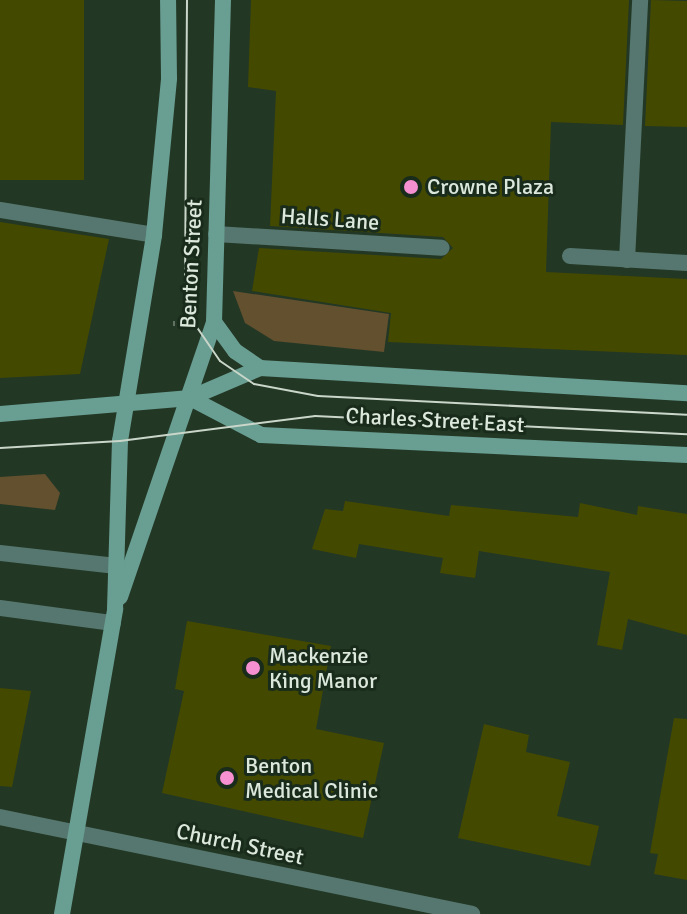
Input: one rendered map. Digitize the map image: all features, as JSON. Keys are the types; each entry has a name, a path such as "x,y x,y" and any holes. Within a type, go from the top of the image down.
{"main road":[{"name":"Benton Street","path":"62,914 114,616 126,407 154,235 169,78 168,0"},
{"name":"Benton Street","path":"114,616 214,322 223,0"},
{"path":"214,322 235,351 260,368"},
{"name":"Charles Street East","path":"0,414 126,407 190,398 260,368 687,393"},
{"name":"Charles Street East","path":"190,398 261,435 687,455"}],"street":[{"path":"627,260 640,0"},
{"path":"0,210 154,235"},
{"name":"Halls Lane","path":"216,234 442,248"},
{"path":"570,256 687,263"},
{"path":"0,553 116,566"},
{"path":"0,608 114,616"},
{"name":"Church Street","path":"0,817 472,914"}],"shaded area":[{"path":"233,291 389,314 384,352 274,341 245,323"},
{"path":"45,474 60,493 55,510 0,504 0,477"}],"building":[{"path":"0,0 84,0 84,180 0,180"},
{"name":"Crowne Plaza","path":"251,0 629,0 623,125 551,122 546,272 687,279 687,355 388,342 391,313 252,291 259,248 441,259 453,248 443,237 270,226 276,91 248,87"},
{"path":"651,0 687,1 687,127 645,126"},
{"path":"0,222 109,239 80,374 0,378"},
{"path":"345,501 449,516 451,505 578,517 580,503 637,515 638,506 687,514 687,635 628,619 622,650 597,645 610,572 479,551 475,578 440,573 443,558 359,544 356,558 312,549 325,509 343,511"},
{"path":"187,621 331,646 316,729 384,743 363,838 162,793 184,691 175,689"},
{"path":"0,688 31,691 12,787 0,786"},
{"path":"674,718 687,719 687,880 654,874 658,854 650,853"},
{"path":"484,724 529,735 526,752 570,762 557,816 599,826 590,866 458,838"}],"tram line":[{"path":"187,0 185,284 194,323 220,361 254,384 318,396 687,415"},
{"path":"0,448 120,441 315,416 687,434"}],"place":[{"name":"Crowne Plaza","path":"411,187"},
{"name":"Mackenzie King Manor","path":"253,668"},
{"name":"Benton Medical Clinic","path":"227,778"}]}
